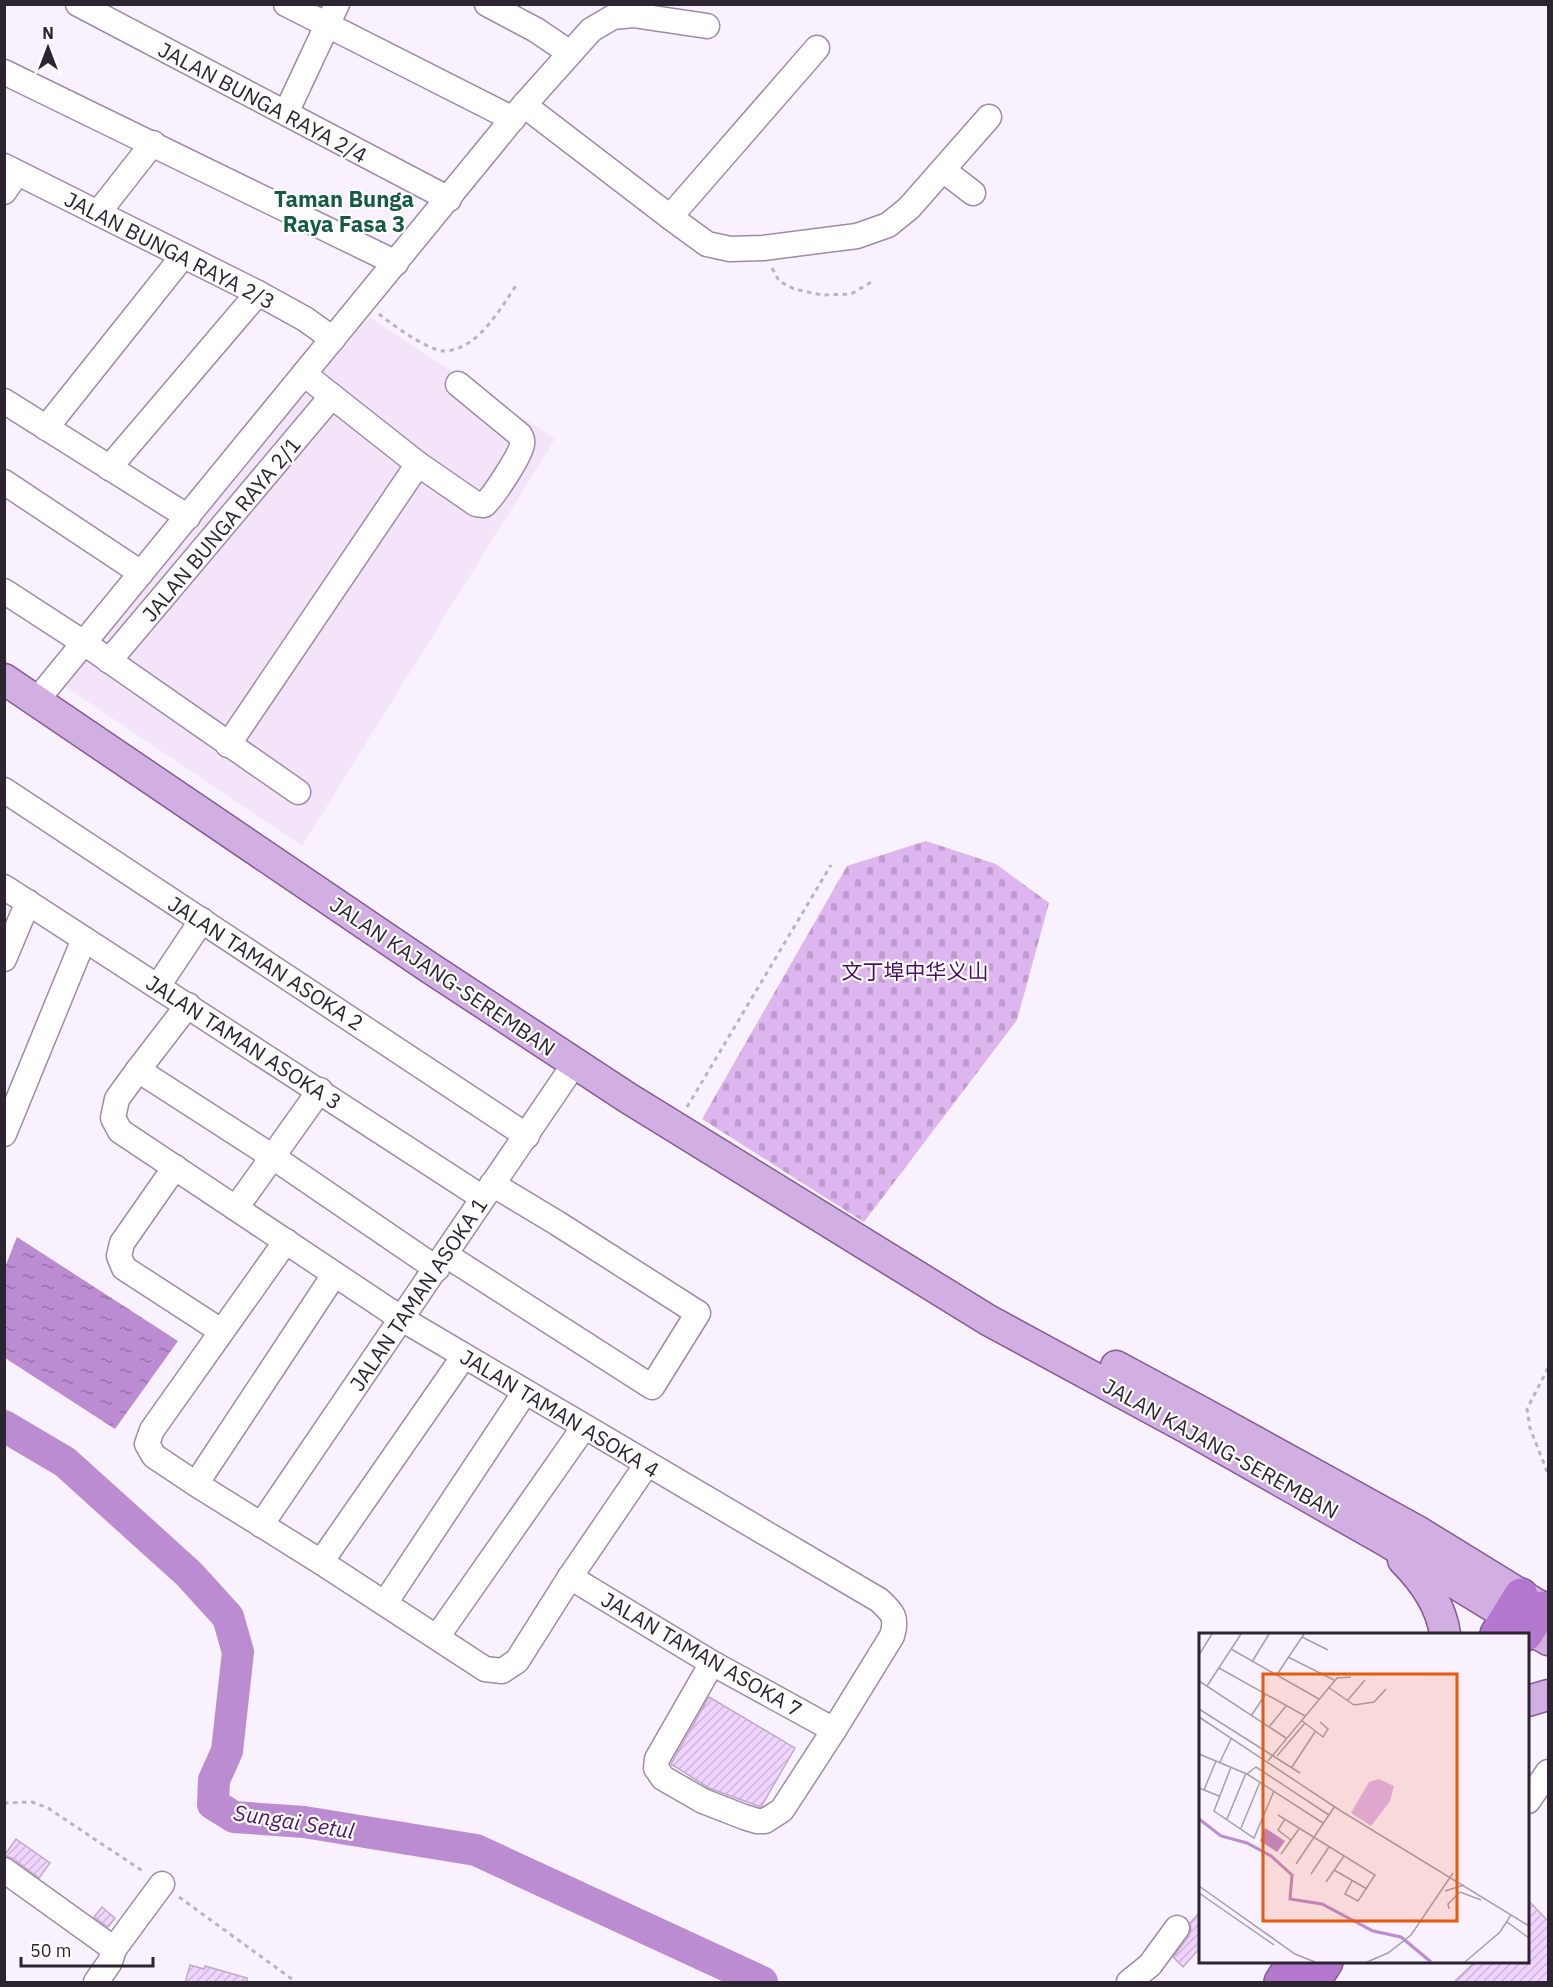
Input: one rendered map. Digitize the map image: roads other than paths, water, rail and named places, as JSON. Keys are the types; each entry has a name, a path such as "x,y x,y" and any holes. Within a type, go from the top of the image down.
{"highway":[{"path":"1281,1983 1293,1963"},
{"path":"1313,1983 1325,1963"}],"main road":[{"name":"JALAN KAJANG-SEREMBAN","path":"4,679 574,1064 988,1320 1187,1428 1528,1621"},
{"name":"JALAN KAJANG-SEREMBAN","path":"891,1259 1000,1305 1205,1413 1419,1532 1528,1621"},
{"path":"1386,1541 1420,1578 1438,1612 1444,1633"},
{"path":"1529,1700 1548,1695"}],"street":[{"name":"JALAN BUNGA RAYA 2/4","path":"78,4 110,12 286,112 449,199"},
{"path":"286,4 332,14 519,112 707,243 730,249 763,248 857,237 888,225 909,208 989,117"},
{"path":"487,4 536,30 570,52"},
{"path":"286,112 332,14"},
{"path":"37,700 519,112 591,30 614,17 633,15 707,26"},
{"path":"670,217 817,48"},
{"path":"4,72 396,262"},
{"path":"98,213 153,143"},
{"path":"943,170 973,193"},
{"name":"JALAN BUNGA RAYA 2/3","path":"9,177 98,213 258,293 305,319 333,339"},
{"path":"46,428 183,256"},
{"path":"110,468 258,293"},
{"path":"304,374 418,464 476,504 484,505 492,498 521,450 522,439 458,384"},
{"name":"JALAN BUNGA RAYA 2/1","path":"110,661 332,396"},
{"path":"4,401 188,517"},
{"path":"228,745 418,464"},
{"path":"4,482 141,573"},
{"path":"4,591 84,643 298,792"},
{"name":"JALAN TAMAN ASOKA 2","path":"4,790 527,1136"},
{"name":"JALAN TAMAN ASOKA 3","path":"4,887 320,1090 488,1191 597,1248 698,1313 652,1387 442,1262"},
{"path":"4,959 28,902"},
{"path":"158,986 202,920"},
{"path":"6,1127 84,939"},
{"path":"188,1005 138,1070 273,1158 442,1262"},
{"name":"JALAN TAMAN ASOKA 1","path":"261,1525 442,1262 574,1064"},
{"name":"JALAN TAMAN ASOKA 4","path":"138,1070 117,1100 113,1118 120,1131 402,1319 879,1600 889,1609 894,1617 895,1625 892,1636 834,1730"},
{"path":"236,1208 320,1090"},
{"path":"175,1167 122,1243 120,1256 124,1268 221,1331"},
{"path":"286,1241 152,1431 147,1444 154,1456 196,1484 485,1669 502,1671 517,1661 570,1577 647,1464"},
{"path":"196,1484 334,1275"},
{"path":"321,1562 464,1356"},
{"path":"385,1603 525,1392"},
{"path":"437,1637 584,1427"},
{"name":"JALAN TAMAN ASOKA 7","path":"570,1577 712,1662 834,1730"},
{"path":"712,1662 657,1759 656,1768 663,1778 703,1801 744,1817 765,1821 782,1810 834,1730"},
{"path":"1529,1798 1548,1772"},
{"path":"4,1870 114,1949"},
{"path":"96,1983 110,1962 114,1949 162,1884"},
{"path":"1129,1983 1150,1965 1177,1928"}],"water":[{"path":"17,1237 178,1341 115,1429 5,1358 5,1267"}],"waterway":[{"name":"Sungai Setul","path":"4,1426 65,1462 189,1574 228,1617 238,1652 227,1751 214,1780 213,1804 234,1817 304,1822 476,1850 762,1982"}],"district":[{"name":"Taman Bunga Raya Fasa 3","path":"344,210"}],"park label":[{"name":"文丁埠中华义山","path":"915,971"}]}
